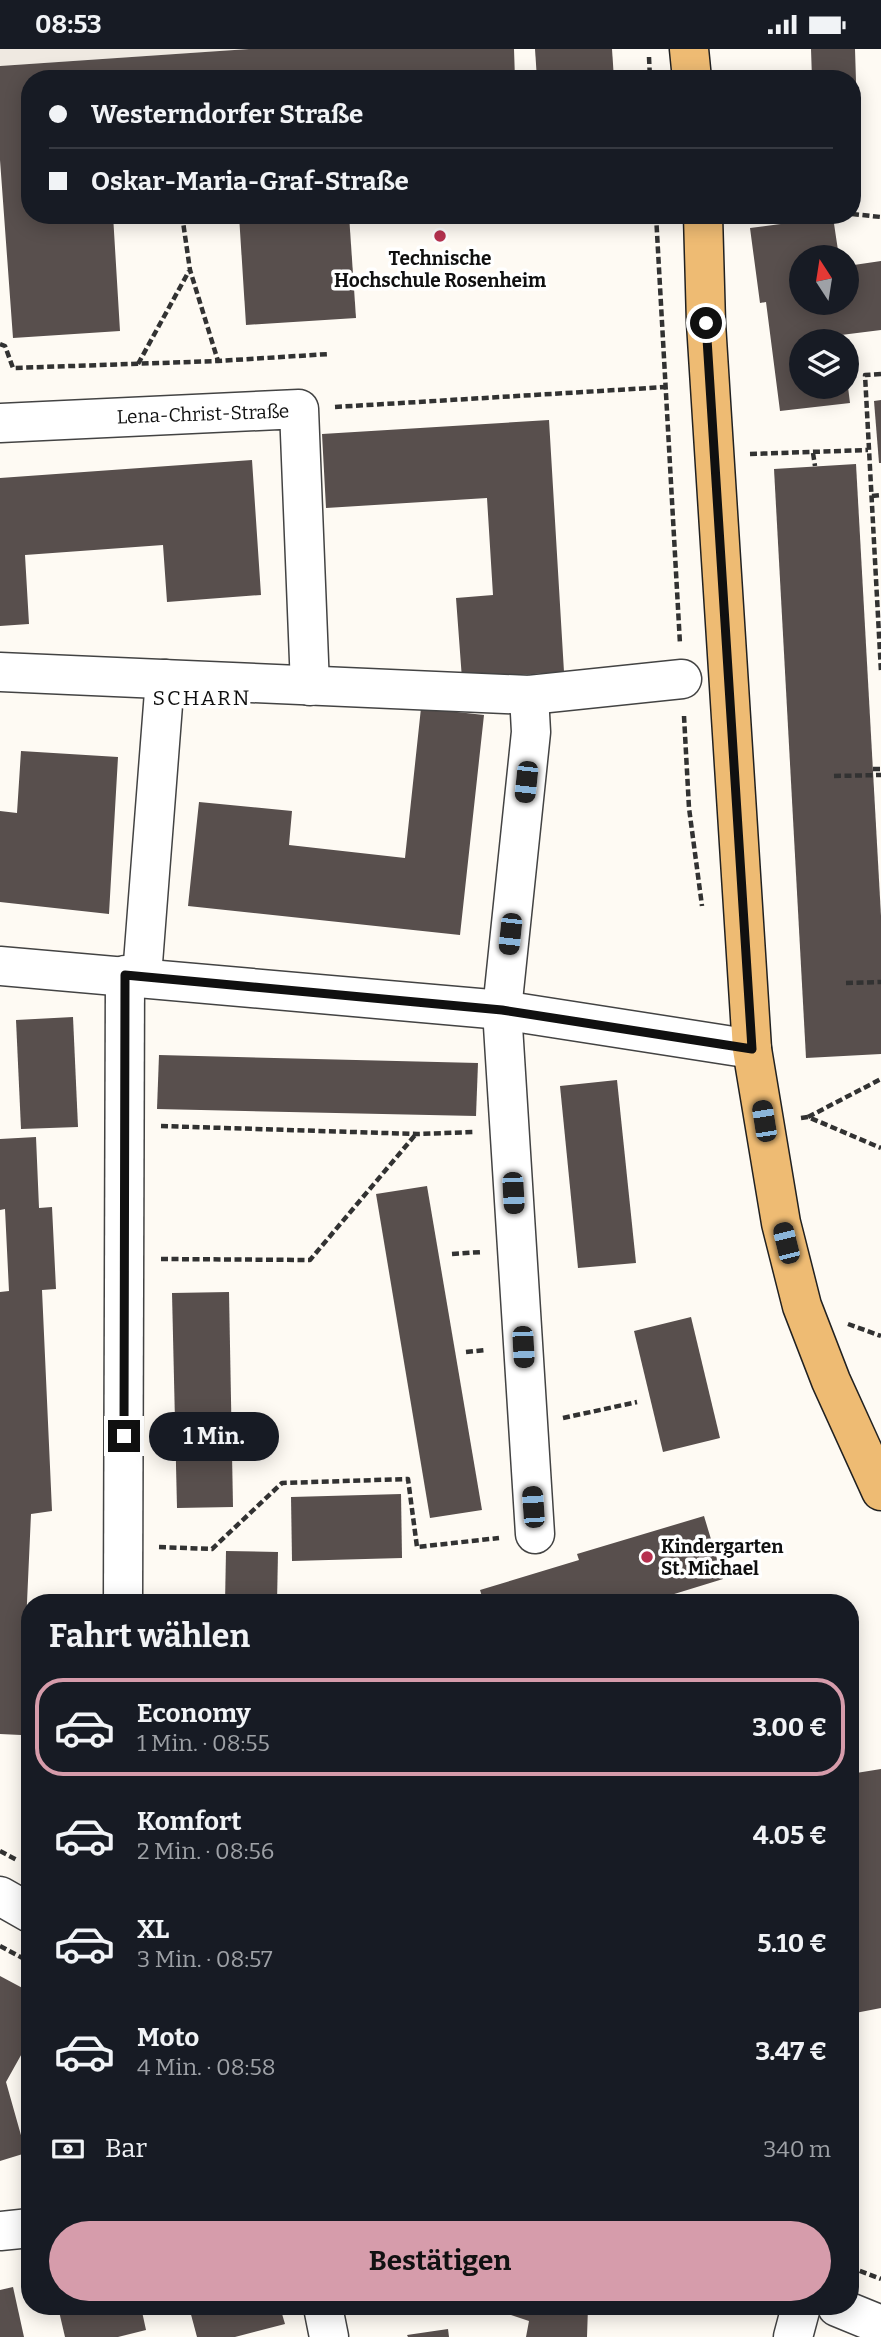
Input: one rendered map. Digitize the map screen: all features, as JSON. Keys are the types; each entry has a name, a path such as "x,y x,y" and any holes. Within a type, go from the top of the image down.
{"main road":[{"path":"689,49 691,70"},
{"path":"702,224 706,323 752,1049 781,1223 802,1306 831,1381 881,1491"}],"street":[{"name":"Lena-Christ-Straße","path":"0,423 299,409 310,686"},
{"path":"0,672 310,686 530,713 682,679"},
{"path":"123,1594 124,1124 133,976 165,679"},
{"path":"530,713 502,1010 534,1534"},
{"path":"0,966 502,1010 752,1049"},
{"path":"0,1896 21,1908"},
{"path":"0,2231 21,2229"},
{"path":"325,2315 329,2337"},
{"path":"793,2337 800,2315"},
{"path":"857,2315 881,2325"}],"path":[{"path":"649,49 650,70"},
{"path":"861,215 881,216"},
{"path":"183,224 190,270 218,361"},
{"path":"657,224 689,808 703,913"},
{"path":"137,364 190,270"},
{"path":"0,344 5,346 13,368 329,354"},
{"path":"881,374 865,375 879,592 881,672"},
{"path":"299,409 666,387"},
{"path":"762,455 868,450"},
{"path":"813,453 815,466"},
{"path":"872,496 881,495"},
{"path":"873,769 881,769"},
{"path":"834,776 881,775"},
{"path":"846,983 881,982"},
{"path":"764,1121 808,1117 881,1079"},
{"path":"124,1124 416,1134 476,1131 507,1099"},
{"path":"808,1117 881,1148"},
{"path":"123,1258 310,1260 416,1134"},
{"path":"528,1426 637,1402"},
{"path":"123,1545 212,1549 282,1483 408,1479 417,1547 534,1534"},
{"path":"0,1946 21,1957"},
{"path":"859,2270 881,2279"}],"shaded area":[{"path":"0,49 249,49 0,66"}],"building":[{"path":"249,49 514,49 515,70 21,70 21,224 114,224 120,331 13,338 0,160 0,66"},
{"path":"535,49 612,49 613,70 536,70"},
{"path":"811,49 855,49 856,70 812,70"},
{"path":"240,224 350,224 356,318 246,325"},
{"path":"780,224 834,224 837,245 789,245 789,315 859,315 859,264 881,261 881,330 859,333 859,329 789,329 789,399 850,399 850,403 780,411 766,302 760,303 750,228"},
{"path":"881,400 881,463 879,463 874,401"},
{"path":"549,420 564,672 462,679 456,598 493,595 487,498 326,508 322,434"},
{"path":"252,460 261,595 167,602 163,545 25,555 29,624 0,626 0,478"},
{"path":"856,464 881,916 881,1054 806,1058 774,469"},
{"path":"421,708 484,715 460,935 188,906 199,802 292,811 289,845 405,858"},
{"path":"21,751 118,757 109,914 0,902 0,811 17,813"},
{"path":"73,1017 78,1127 21,1129 16,1020"},
{"path":"159,1055 478,1063 476,1116 157,1109"},
{"path":"617,1080 636,1263 578,1268 560,1086"},
{"path":"36,1137 39,1208 52,1207 56,1289 42,1290 52,1511 31,1514 27,1594 21,1594 21,1735 0,1734 0,1292 9,1291 5,1209 0,1210 0,1139"},
{"path":"427,1186 482,1510 430,1518 376,1194"},
{"path":"229,1292 233,1507 177,1508 172,1293"},
{"path":"691,1317 720,1438 663,1452 634,1331"},
{"path":"401,1494 402,1558 292,1561 291,1497"},
{"name":"Kindergarten St. Michael","path":"704,1516 723,1579 674,1594 481,1594 480,1590 579,1560 577,1554"},
{"path":"226,1551 278,1552 277,1594 225,1594"},
{"path":"881,1769 881,2008 859,2012 859,1773"},
{"path":"0,1976 21,1987 21,2055 6,2082 21,2135 21,2155 0,2161"},
{"path":"13,2287 24,2337 0,2337 0,2290"},
{"path":"60,2315 143,2315 146,2330 118,2337 65,2337"},
{"path":"191,2315 282,2315 285,2324 235,2337 197,2337"},
{"path":"511,2315 588,2315 587,2337 526,2337 529,2321"},
{"path":"448,2329 449,2337 407,2335"}],"place":[{"name":"Technische Hochschule Rosenheim","path":"440,236"},
{"name":"Kindergarten St. Michael","path":"647,1557"}],"district":[{"name":"SCHARN","path":"202,698"}],"route":[{"path":"124,1436 125,975 502,1010 752,1049 706,323"}]}
